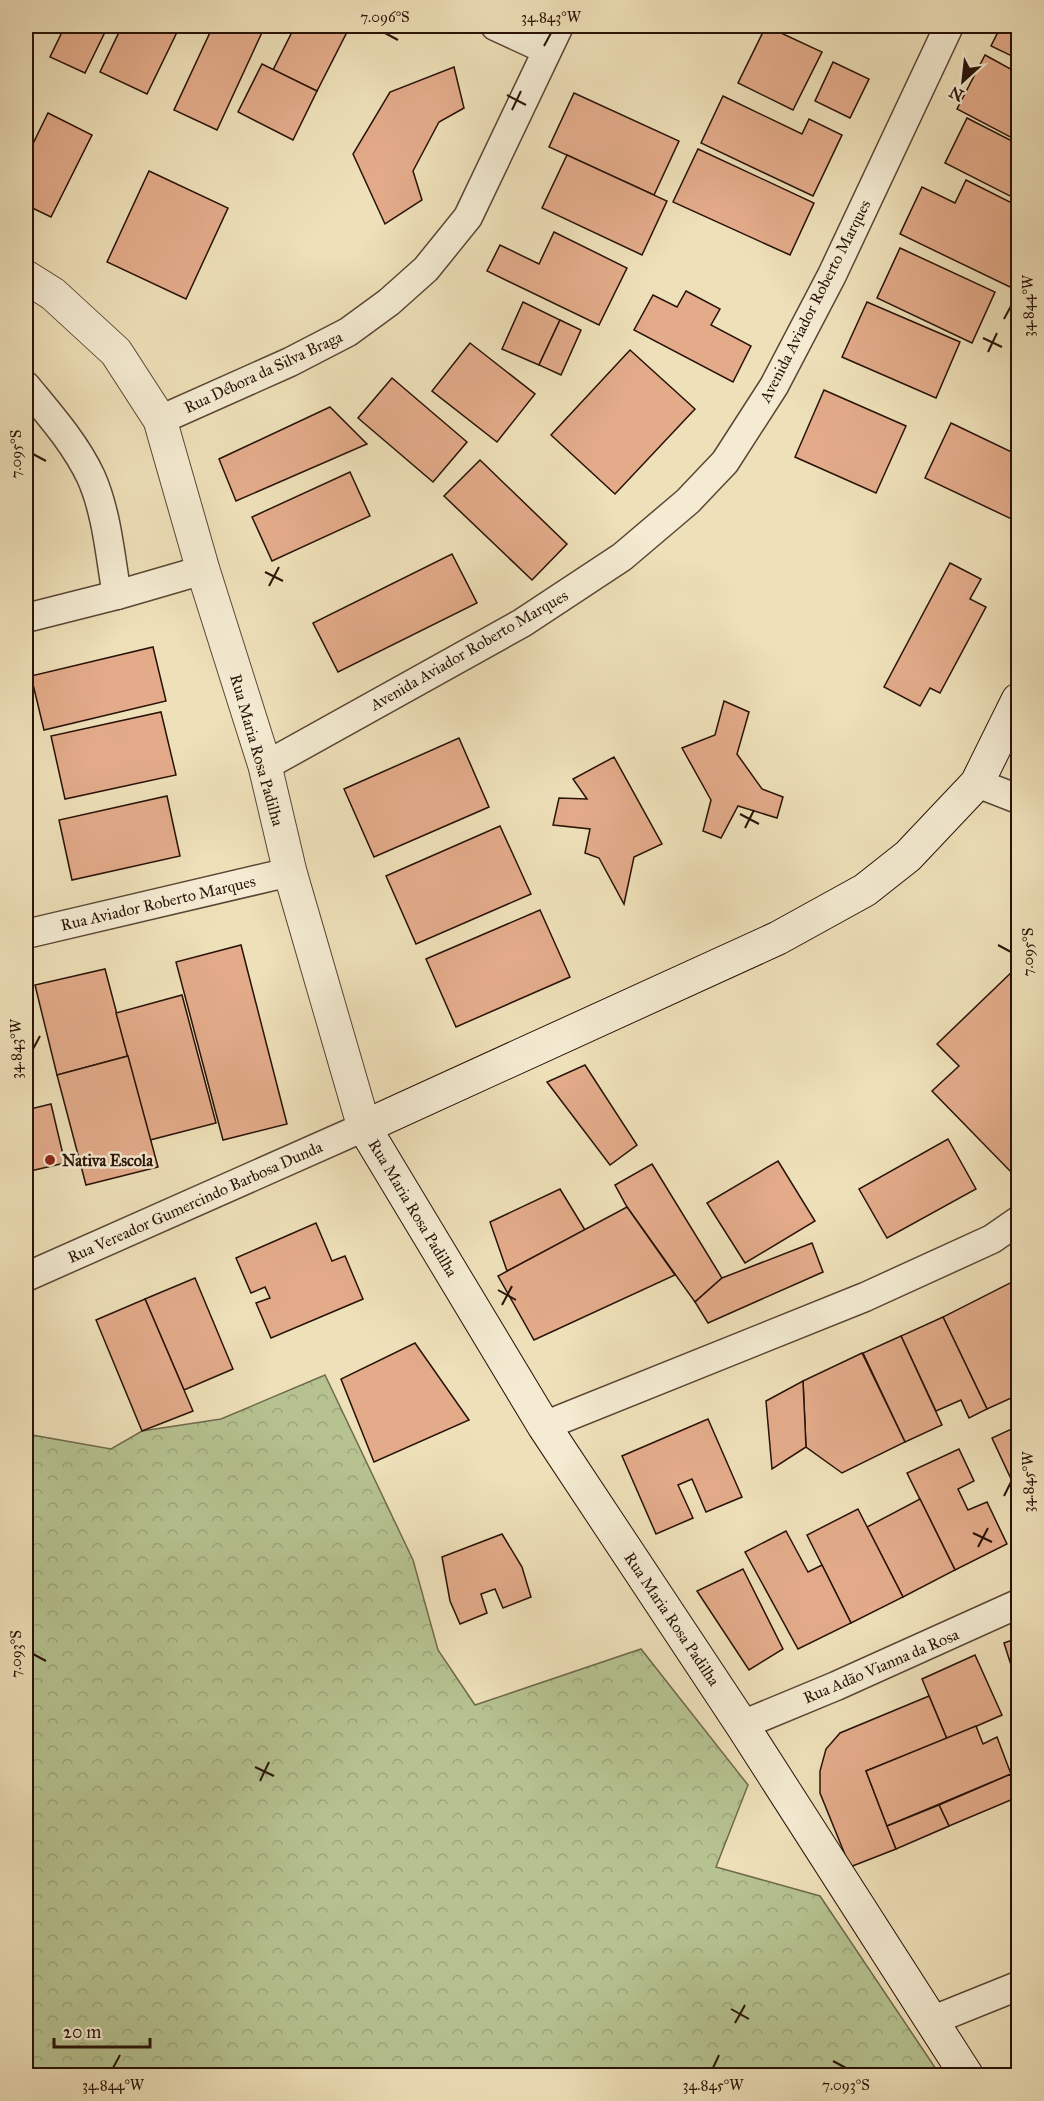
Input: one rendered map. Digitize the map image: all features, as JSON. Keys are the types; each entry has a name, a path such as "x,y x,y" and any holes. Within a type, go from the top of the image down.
{"main road":[{"name":"Rua Maria Rosa Padilha","path":"26,277 53,294 116,352 160,420 203,570 265,766 290,872 364,1127 544,1426 742,1725 967,2076"},
{"path":"364,1127 778,938 865,890 908,856 977,783 1018,700"}],"street":[{"path":"495,26 553,38"},
{"name":"Avenida Aviador Roberto Marques","path":"265,766 522,623 622,557 688,501 725,462 774,386 832,275 949,26"},
{"name":"Rua Débora da Silva Braga","path":"160,420 290,362 348,332 389,302 426,270 468,217 553,38"},
{"path":"26,386 62,430 91,477 104,520 117,595"},
{"path":"26,618 203,570"},
{"path":"977,783 1018,799"},
{"name":"Rua Aviador Roberto Marques","path":"26,934 290,872"},
{"name":"Rua Vereador Gumercindo Barbosa Dunda","path":"26,1277 364,1127"},
{"path":"544,1426 865,1297 992,1239 1018,1221"},
{"name":"Rua Adão Vianna da Rosa","path":"742,1725 856,1677 1018,1604"},
{"path":"931,2021 1018,1986"}],"green space":[{"path":"325,1375 413,1560 438,1650 475,1705 641,1649 748,1785 716,1867 820,1896 940,2075 26,2075 26,1434 111,1449 142,1431 221,1419"}],"building":[{"path":"65,26 108,26 85,73 50,57"},
{"path":"122,26 180,26 147,94 100,72"},
{"path":"213,26 265,26 217,130 174,110"},
{"path":"295,26 335,26 347,32 317,91 273,70"},
{"path":"766,26 822,52 793,110 738,83"},
{"path":"1001,26 1018,26 1018,59 991,46"},
{"path":"985,55 1018,73 1018,141 957,109"},
{"path":"833,62 869,79 850,118 815,101"},
{"path":"262,64 317,91 293,140 238,112"},
{"path":"454,67 464,108 439,122 413,171 422,200 385,224 353,154 390,92"},
{"path":"574,93 679,141 654,195 549,147"},
{"path":"723,96 802,134 809,119 842,135 813,196 701,143"},
{"path":"48,113 92,135 51,217 26,205 26,158"},
{"path":"967,118 1018,144 1018,200 945,163"},
{"path":"698,149 814,203 790,255 673,202"},
{"path":"567,155 667,201 642,255 542,208"},
{"path":"149,171 228,208 186,299 107,262"},
{"path":"966,180 1018,206 1018,268 1010,287 900,234 922,187 955,203"},
{"path":"554,232 627,268 599,325 487,271 500,245 539,264"},
{"path":"900,248 995,292 972,343 877,298"},
{"path":"686,291 720,309 711,325 751,346 733,382 634,330 653,295 677,307"},
{"path":"523,302 560,320 539,365 502,349"},
{"path":"867,302 960,342 936,398 842,357"},
{"path":"560,320 581,330 561,375 539,365"},
{"path":"470,343 535,394 497,442 432,391"},
{"path":"630,350 695,409 615,494 551,435"},
{"path":"392,378 467,442 433,482 358,418"},
{"path":"824,390 906,426 876,493 795,457"},
{"path":"330,407 367,444 236,501 219,459"},
{"path":"951,423 1018,455 1018,522 925,478"},
{"path":"480,460 567,544 532,580 444,496"},
{"path":"350,472 370,516 272,561 252,517"},
{"path":"26,521 32,547 26,549"},
{"path":"452,554 477,603 338,672 313,623"},
{"path":"950,563 981,579 970,599 986,607 940,693 930,688 920,706 884,687"},
{"path":"153,647 166,701 44,730 31,676"},
{"path":"724,701 749,712 737,754 762,789 783,797 777,818 738,806 721,838 703,831 711,800 682,748 715,735"},
{"path":"161,712 176,775 65,799 51,736"},
{"path":"459,738 489,807 374,857 344,789"},
{"path":"614,757 662,844 634,857 624,904 599,858 585,853 590,829 553,825 559,798 587,799 573,779"},
{"path":"167,796 180,856 72,880 59,820"},
{"path":"500,826 531,894 416,944 386,876"},
{"path":"540,910 570,977 456,1027 426,959"},
{"path":"241,945 287,1124 223,1140 176,962"},
{"path":"1018,966 1018,1167 1012,1173 932,1091 959,1066 937,1044"},
{"path":"105,969 128,1056 57,1075 35,985"},
{"path":"182,995 216,1123 150,1140 116,1013"},
{"path":"128,1056 158,1167 86,1185 57,1075"},
{"path":"585,1065 637,1145 610,1165 547,1082"},
{"path":"26,1078 33,1108 26,1110"},
{"path":"51,1104 65,1163 26,1172 26,1110"},
{"path":"948,1139 976,1189 887,1238 859,1189"},
{"path":"778,1161 815,1221 745,1263 707,1203"},
{"path":"652,1164 722,1278 695,1302 627,1207 615,1185"},
{"path":"560,1189 585,1230 507,1271 490,1222"},
{"path":"627,1207 675,1275 534,1340 498,1276"},
{"path":"316,1223 332,1261 345,1256 363,1299 271,1338 256,1303 270,1298 265,1287 251,1293 236,1258"},
{"path":"812,1243 823,1272 708,1323 695,1302 722,1278"},
{"path":"195,1278 233,1369 184,1390 145,1299"},
{"path":"1018,1279 1018,1395 987,1409 943,1317"},
{"path":"145,1299 193,1411 142,1431 96,1320"},
{"path":"943,1317 987,1409 969,1418 961,1400 936,1411 901,1336"},
{"path":"901,1336 942,1425 905,1442 863,1353"},
{"path":"415,1343 469,1420 374,1462 341,1379"},
{"path":"862,1353 905,1442 842,1473 806,1447 803,1381"},
{"path":"803,1381 806,1447 772,1469 766,1401"},
{"path":"708,1419 742,1497 706,1512 692,1479 678,1485 693,1518 656,1534 622,1456"},
{"path":"1018,1426 1018,1494 992,1438"},
{"path":"959,1449 974,1481 958,1489 968,1510 987,1502 1007,1544 955,1570 907,1473"},
{"path":"920,1499 955,1570 903,1597 867,1527"},
{"path":"858,1509 903,1597 851,1623 807,1535"},
{"path":"786,1531 808,1572 822,1565 851,1623 798,1649 745,1552"},
{"path":"502,1534 522,1567 531,1597 503,1608 495,1589 481,1594 487,1613 460,1624 450,1601 442,1557"},
{"path":"743,1569 783,1649 749,1670 697,1591"},
{"path":"1018,1638 1018,1687 1004,1643"},
{"path":"975,1655 1002,1715 947,1739 922,1679"},
{"path":"929,1696 947,1739 866,1771 896,1849 850,1867 820,1793 820,1771 826,1749 840,1733"},
{"path":"976,1726 983,1744 997,1737 1011,1774 887,1826 866,1771"},
{"path":"1011,1774 1018,1790 1018,1797 949,1826 939,1805"},
{"path":"939,1805 949,1826 896,1849 887,1826"}],"place":[{"name":"Nativa Escola","path":"50,1160"}]}
